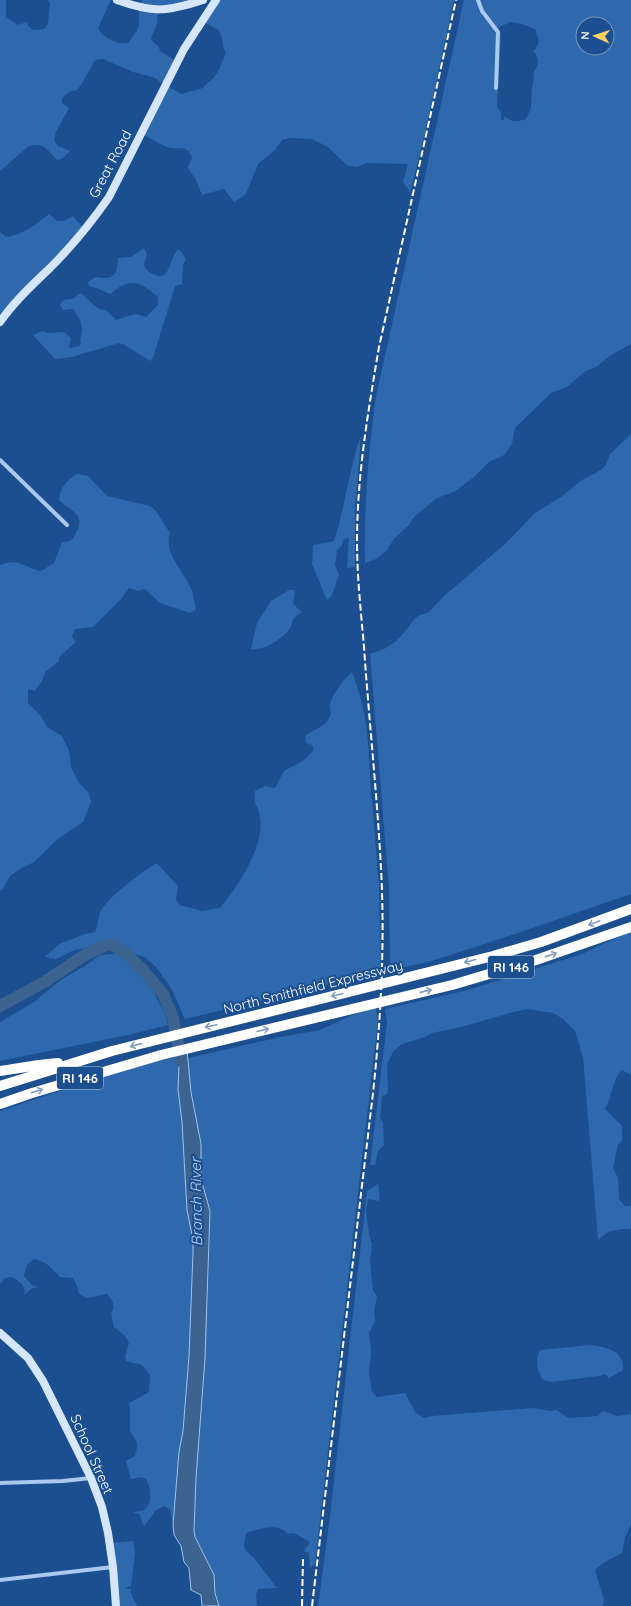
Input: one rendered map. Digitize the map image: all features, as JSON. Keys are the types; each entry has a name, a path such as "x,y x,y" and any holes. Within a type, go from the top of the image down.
{"highway":[{"name":"North Smithfield Expressway","path":"0,1086 157,1039 493,956 548,939 631,909"},
{"name":"RI 146","path":"0,1104 161,1055 452,985 536,960 631,927"},
{"path":"0,1071 39,1065 76,1062"}],"street":[{"path":"117,0 150,10 167,10 203,0"},
{"name":"Great Road","path":"0,322 17,301 86,230 97,214 108,197 184,49 216,0"},
{"path":"478,0 484,14 498,32 496,88"},
{"path":"0,460 67,526"},
{"name":"School Street","path":"0,1333 28,1358 43,1381 91,1478 102,1507 113,1567 116,1606"},
{"path":"0,1483 63,1481 91,1478"},
{"path":"0,1580 113,1567"}],"shaded area":[{"path":"0,0 6,0 6,17 18,25 27,22 28,26 33,30 44,29 48,24 50,3 48,0 111,0 98,28 103,35 115,42 128,43 137,31 139,25 139,9 142,0 202,0 158,11 157,24 151,38 161,52 179,62 168,86 181,94 203,88 213,79 226,53 221,33 216,28 204,22 216,0 454,0 425,133 409,197 410,192 403,182 408,164 367,163 357,167 347,165 328,147 312,139 290,138 282,140 275,150 258,164 246,194 234,202 224,189 202,195 196,180 188,168 192,157 187,150 183,148 168,147 144,135 167,86 153,77 133,72 103,59 95,60 77,90 69,92 62,98 62,103 69,108 56,132 54,140 58,146 70,151 62,159 57,160 42,146 29,146 0,171"},
{"path":"464,0 631,0 631,344 611,355 596,367 584,372 567,387 551,393 515,428 512,444 504,455 489,462 474,477 454,492 437,498 414,517 408,526 394,539 387,550 376,559 365,563 365,521 371,438 376,396","holes":["511,22 535,29 538,35 538,43 533,51 536,54 538,62 533,74 534,78 531,107 526,119 517,121 504,116 504,120 501,120 501,112 497,107 501,34 497,28"]},
{"path":"49,214 57,221 64,221 73,216 85,230 0,323 0,232 6,237 18,234"},
{"path":"144,248 147,254 144,265 148,271 155,275 164,275 167,272 173,257 179,249 186,259 183,265 182,284 175,286 153,358 150,361 125,345 119,343 72,357 55,359 33,335 42,331 48,333 64,332 71,338 69,348 80,346 82,327 80,321 73,309 63,310 60,305 63,300 72,299 81,293 95,306 107,311 116,320 135,314 146,317 158,305 158,297 149,289 140,284 130,283 124,285 110,294 89,286 88,282 96,277 111,277 116,272 118,258 131,257"},
{"path":"631,434 631,894 429,962 390,970 389,888 370,654 384,649 395,642 418,616 429,612 444,596 505,544 535,513 561,497 582,480 601,470 606,465 610,454"},
{"path":"361,435 355,509 355,567 347,568 349,538 344,539 341,547 337,550 335,565 339,575 332,595 327,600 312,564 313,545 334,541"},
{"path":"77,474 88,476 107,496 150,506 156,511 170,533 169,541 172,556 189,584 196,610 190,613 160,603 145,589 138,591 129,588 122,598 93,627 75,629 72,637 76,642 59,657 59,661 45,672 42,681 35,691 28,689 28,703 41,716 47,727 62,736 69,751 71,767 79,783 89,793 91,802 83,822 59,838 34,862 10,876 3,889 0,891 0,565 12,562 41,571 54,563 62,542 72,540 78,528 79,518 59,500 64,485"},
{"path":"289,590 295,590 293,604 302,612 293,619 290,628 281,638 266,647 251,649 257,623 271,601"},
{"path":"352,672 358,688 365,718 370,765 371,797 379,887 381,972 185,1019 171,988 156,967 145,957 125,951 111,941 74,950 56,959 45,957 59,944 85,934 95,932 100,913 109,900 134,878 157,863 178,886 176,899 179,905 202,911 220,908 235,889 249,866 258,841 260,817 255,802 255,791 265,786 275,788 284,771 303,761 314,750 312,745 306,743 305,736 326,722 331,713 330,704 333,695"},
{"path":"631,931 631,1075 622,1070 616,1078 610,1099 605,1109 622,1126 622,1141 618,1145 613,1168 618,1178 619,1199 625,1206 631,1206 631,1229 608,1232 598,1240 583,1057 575,1031 563,1019 553,1013 527,1009 461,1027 432,1033 425,1037 402,1044 393,1052 387,1064 388,1090 387,1094 382,1096 380,1118 383,1123 384,1145 378,1151 375,1165 370,1165 387,1023 385,1009 468,990 582,954"},
{"path":"121,953 127,956 148,981 165,1014 168,1025 128,1035 0,1061 0,1022 34,1002 62,979 85,966 100,955"},
{"path":"376,1008 378,1021 315,1564 310,1568 309,1553 304,1551 310,1542 294,1533 288,1534 284,1530 274,1527 262,1528 246,1533 244,1546 246,1551 254,1558 277,1588 258,1589 256,1595 257,1606 219,1606 215,1593 214,1575 195,1537 194,1531 209,1266 210,1211 201,1179 201,1144 191,1091 188,1058 280,1037 320,1030 359,1012"},
{"path":"177,1057 179,1065 178,1089 184,1139 187,1210 193,1240 189,1356 173,1525 170,1509 164,1506 156,1510 145,1525 143,1525 140,1515 132,1512 142,1511 149,1505 150,1492 148,1483 142,1477 131,1479 126,1461 135,1456 137,1446 135,1438 130,1432 129,1403 149,1392 150,1375 142,1365 126,1361 125,1357 129,1343 125,1336 114,1327 111,1314 114,1306 112,1301 107,1294 87,1298 79,1294 73,1278 60,1277 45,1263 34,1259 27,1265 24,1276 32,1285 38,1287 31,1289 24,1295 23,1286 12,1277 5,1278 0,1284 0,1111 140,1064"},
{"path":"378,1184 379,1201 368,1199 366,1211 372,1244 370,1262 373,1290 377,1297 374,1310 375,1321 369,1333 371,1351 369,1373 372,1391 377,1397 405,1393 415,1412 424,1418 432,1416 532,1408 550,1411 557,1410 568,1418 598,1416 603,1411 617,1416 631,1414 631,1524 625,1538 622,1553 603,1563 595,1570 604,1600 603,1606 318,1606 329,1524 367,1191"},
{"path":"590,1345 608,1349 617,1354 623,1363 623,1370 609,1378 605,1374 551,1382 543,1380 537,1365 540,1350"},
{"path":"133,1541 135,1553 131,1586 125,1588 131,1589 130,1593 138,1606 118,1606 111,1543"}],"water":[{"path":"187,1050 191,1092 201,1144 201,1179 210,1211 205,1358 196,1478 194,1531 195,1537 214,1575 215,1593 219,1606 202,1606 201,1595 191,1590 189,1568 184,1562 181,1546 174,1535 173,1525 189,1356 193,1253 193,1240 187,1210 182,1122 178,1089 179,1065 176,1053"}],"waterway":[{"name":"Branch River","path":"0,1006 46,981 85,955 106,945 112,945 124,952 143,970 163,994 173,1018 181,1061"}],"railway":[{"path":"312,1606 373,1093 382,981 383,925 381,868 359,594 357,517 361,468 379,347 456,0"},
{"path":"302,1606 303,1558"}]}
